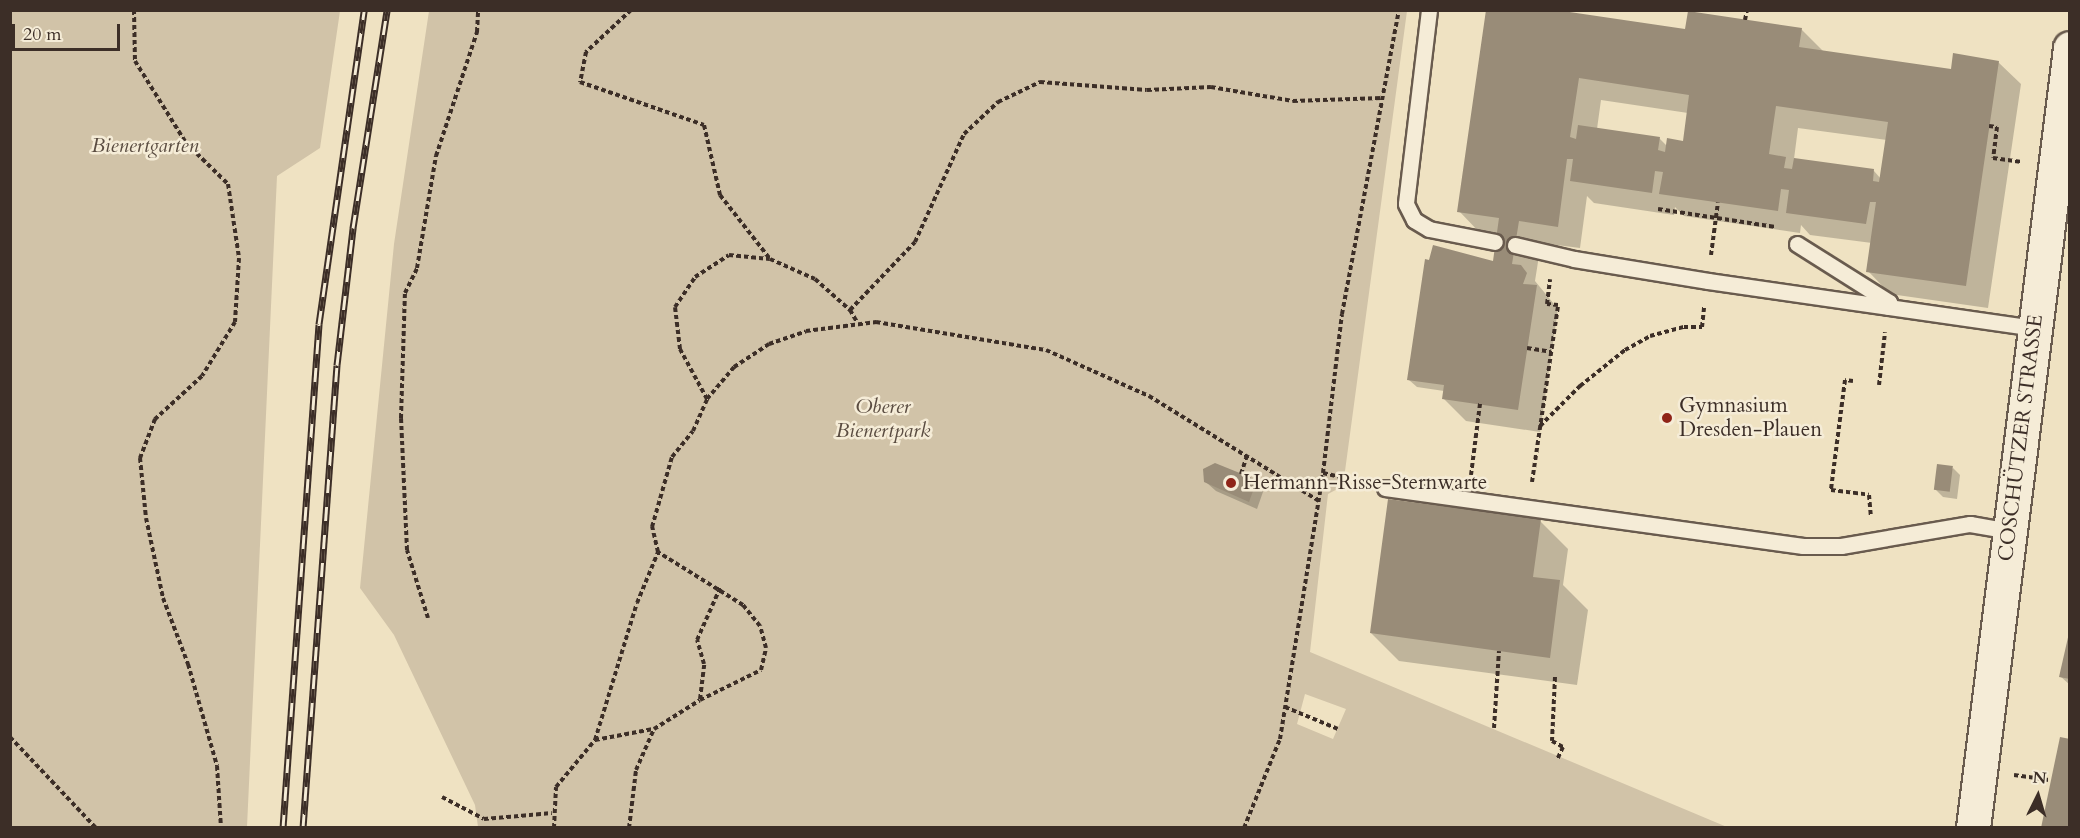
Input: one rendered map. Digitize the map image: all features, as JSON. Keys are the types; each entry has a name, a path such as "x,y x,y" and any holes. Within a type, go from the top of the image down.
{"street":[{"name":"COSCHÜTZER STRASSE","path":"1973,828 2070,48"}],"lane":[{"path":"1429,10 1406,204 1414,220 1429,229 1496,242"},
{"path":"1797,244 1889,302 1888,307"},
{"path":"1515,245 1554,252 1574,259 2034,328"},
{"path":"1385,488 1803,546 1841,546 1970,524 2009,531"}],"path":[{"path":"134,10 135,61 186,143 228,184 239,258 235,322 202,376 155,419 140,458 146,518 163,598 188,664 217,766 221,828"},
{"path":"428,618 407,550 401,418 405,293 417,268 436,156 477,32 478,10"},
{"path":"631,10 586,52 580,82 704,125 720,195 770,259"},
{"path":"1244,828 1280,738 1319,501 1342,314 1399,10"},
{"path":"1745,20 1747,10"},
{"path":"850,310 915,242 964,134 998,102 1040,82 1147,90 1211,87 1293,101 1382,98"},
{"path":"1989,126 1997,128 1993,158 2024,163"},
{"path":"1709,266 1718,202"},
{"path":"1658,209 1776,227"},
{"path":"1532,486 1558,305 1547,304 1554,252"},
{"path":"707,399 680,349 675,307 695,277 729,255 770,259 815,279 850,310 857,322"},
{"path":"1540,426 1580,386 1625,350 1650,336 1684,327 1702,327 1704,312"},
{"path":"554,828 552,813 556,787 595,740 638,603 658,552 652,527 660,488 672,457 693,431 707,399 734,367 769,344 806,330 857,322 928,328 1046,350 1149,396 1319,501"},
{"path":"1879,385 1886,329"},
{"path":"1527,348 1551,352"},
{"path":"1853,381 1845,380 1831,490 1869,495 1870,512"},
{"path":"1472,462 1480,404"},
{"path":"1839,432 1846,432"},
{"path":"1241,474 1247,455"},
{"path":"1323,473 1385,488"},
{"path":"595,740 654,729 700,700 762,670 766,648 760,626 743,605 720,588 658,552"},
{"path":"700,700 704,664 697,640 720,588"},
{"path":"1494,728 1499,651"},
{"path":"1554,677 1552,741 1563,747 1557,760"},
{"path":"1285,707 1338,729"},
{"path":"629,828 636,770 654,729"},
{"path":"10,737 96,828"},
{"path":"2014,775 2051,780"},
{"path":"442,797 484,819 552,813"}],"green space":[{"name":"Bienertgarten","path":"10,11 340,11 320,148 277,176 247,827 11,827"},
{"name":"Oberer Bienertpark","path":"429,11 1407,11 1343,486 1328,494 1310,652 1727,827 478,827 475,805 394,635 360,588 394,244","holes":["1305,694 1346,709 1333,739 1297,724"]}],"building":[{"path":"1486,10 1556,10 1685,29 1688,11 1802,28 1799,47 1951,69 1953,53 1999,61 1966,286 1866,272 1876,202 1870,202 1866,224 1786,213 1789,190 1781,189 1778,211 1659,194 1663,172 1655,171 1652,193 1570,181 1573,159 1567,159 1558,227 1519,221 1512,264 1521,265 1527,273 1523,284 1537,285 1518,410 1442,399 1444,385 1407,380 1425,259 1429,260 1433,245 1493,261 1499,218 1457,212","holes":["1579,78 1689,95 1683,141 1667,138 1665,152 1658,150 1660,137 1578,125 1576,139 1570,137","1776,106 1888,122 1879,182 1873,181 1874,169 1794,158 1792,169 1784,168 1786,157 1769,154"]},
{"name":"Hermann-Risse-Sternwarte","path":"1215,463 1257,480 1249,502 1204,482 1203,469"},
{"path":"1937,464 1953,466 1950,492 1934,490"},
{"path":"1388,499 1541,519 1533,577 1560,580 1550,658 1370,633"},
{"path":"2070,633 2070,679 2059,677"},
{"path":"2060,737 2070,739 2070,828 2041,828"}],"railway":[{"path":"283,828 319,324 364,10"},
{"path":"303,828 337,365 353,228 387,10"}],"place":[{"name":"Gymnasium Dresden-Plauen","path":"1667,418"},
{"name":"Hermann-Risse-Sternwarte","path":"1231,483"}]}
